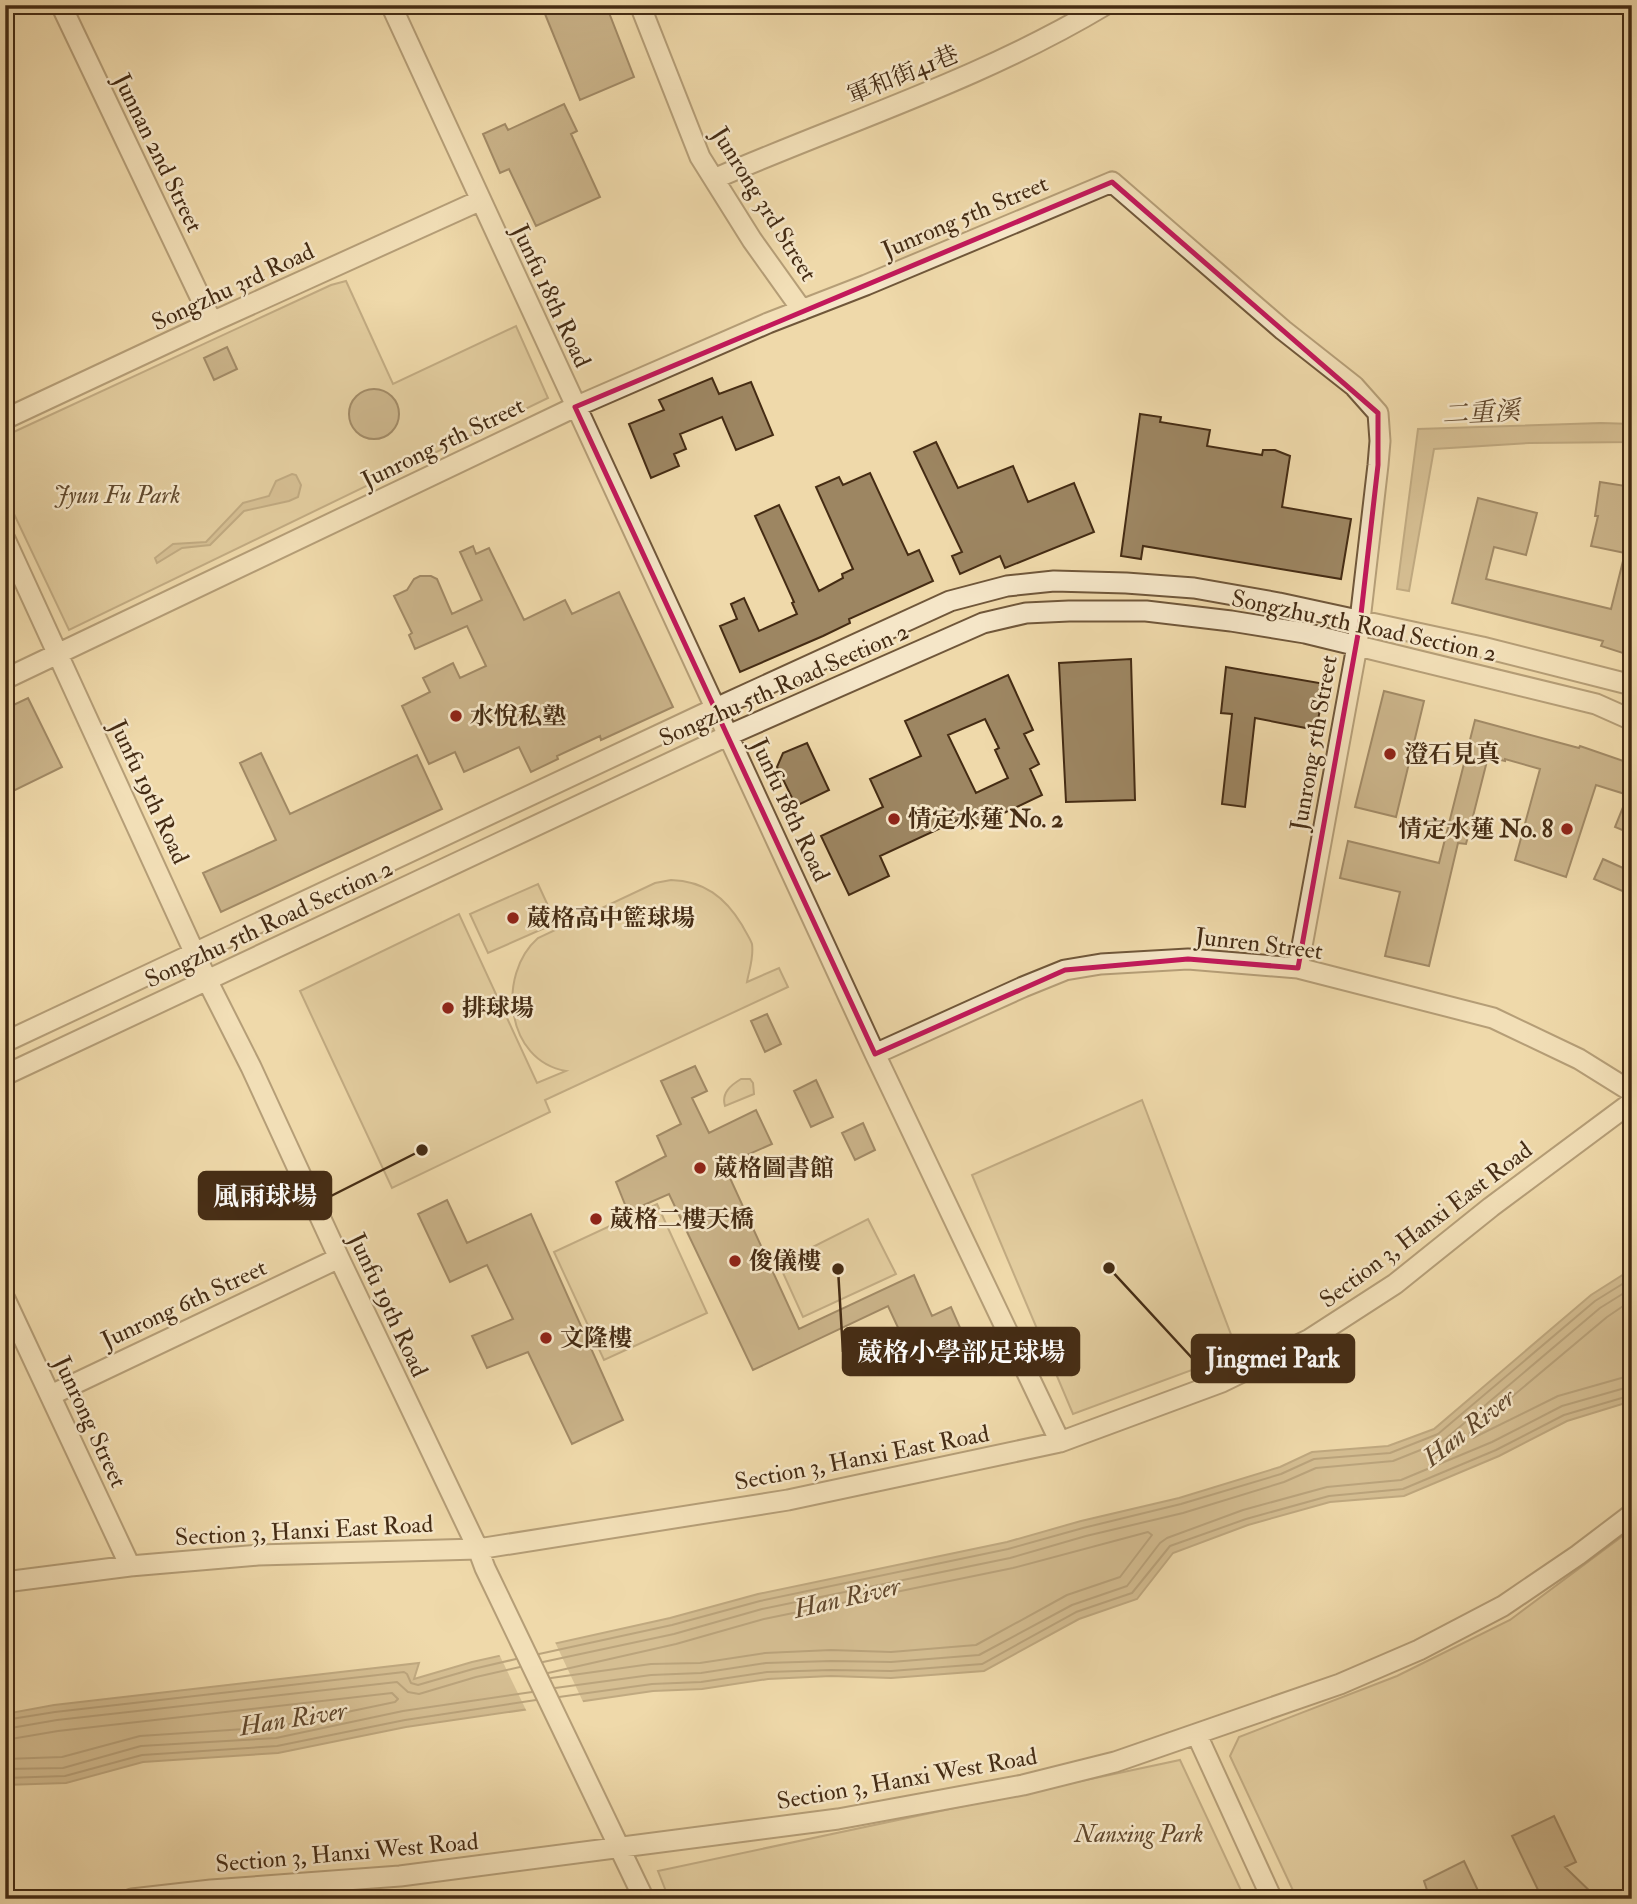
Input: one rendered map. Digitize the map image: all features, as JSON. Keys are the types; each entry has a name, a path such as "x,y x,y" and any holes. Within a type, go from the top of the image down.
{"street":[{"name":"Junnan 2nd Street","path":"61,5 212,322"},
{"name":"Junfu 18th Road","path":"391,5 875,1054 1060,1443"},
{"name":"Junrong 3rd Street","path":"640,5 700,157 752,240 802,310"},
{"name":"軍和街41巷","path":"714,179 836,128 912,100 1020,52 1105,5"},
{"name":"Junrong 5th Street","path":"5,679 575,407 1112,182 1283,330 1354,386 1378,413 1378,465 1357,646 1298,968"},
{"name":"Songzhu 3rd Road","path":"5,419 481,200"},
{"name":"Junfu 19th Road","path":"5,539 207,979 644,1899"},
{"name":"Songzhu 5th Road Section 2","path":"5,1042 950,601 1007,586 1054,581 1194,588 1279,603 1482,647 1632,685"},
{"name":"Songzhu 5th Road Section 2","path":"5,1075 729,735 983,623 1026,613 1146,611 1231,621 1305,634 1596,704 1632,720"},
{"name":"Junren Street","path":"875,1054 1065,970 1101,964 1188,959 1298,968 1493,1018 1579,1059 1632,1093"},
{"name":"Section 3, Hanxi East Road","path":"5,1582 130,1566 314,1552 482,1559 788,1500 1060,1443 1222,1382 1310,1339 1395,1284 1491,1207 1632,1102"},
{"name":"Junrong 6th Street","path":"51,1395 339,1258"},
{"name":"Junrong Street","path":"5,1299 130,1566"},
{"name":"Section 3, Hanxi West Road","path":"132,1899 401,1876 838,1819 1023,1784 1115,1762 1340,1684 1419,1650 1503,1606 1632,1514"},
{"path":"1196,1735 1272,1899"}],"highlighted area":[{"path":"1112,182 1378,413 1378,465 1360,623 1298,968 1188,959 1065,970 875,1054 575,407"}],"green space":[{"name":"Jyun Fu Park","path":"346,281 393,384 516,326 548,398 69,630 5,495 5,436 331,285"},
{"path":"671,880 703,887 721,899 735,915 752,944 747,982 779,968 788,987 545,1100 550,1112 392,1188 300,991 459,914 537,1083 566,1071 546,1064 530,1051 520,1034 514,1015 513,994 516,973 525,954 538,938 655,883"},
{"name":"葳格高中籃球場","path":"538,884 556,923 488,953 470,914"},
{"path":"741,1079 750,1079 754,1094 725,1106 726,1093"},
{"path":"1142,1100 1238,1353 1073,1414 972,1175"},
{"path":"657,1204 707,1313 604,1360 554,1252"},
{"path":"868,1219 896,1274 803,1317 779,1264"},
{"path":"1632,1529 1632,1899 1297,1899 1230,1756 1239,1737 1397,1676 1510,1620"},
{"name":"Nanxing Park","path":"1180,1760 1245,1899 669,1899 658,1871"}],"water":[{"name":"二重溪","path":"1632,424 1632,442 1529,443 1434,449 1409,591 1397,589 1418,429"},
{"path":"292,474 296,475 301,485 298,497 244,511 210,545 182,548 157,563 155,558 173,544 206,542 243,503 269,496 276,481"},
{"name":"Han River","path":"1632,1269 1632,1401 1567,1421 1499,1456 1404,1496 1330,1502 1248,1525 1173,1553 1137,1599 1079,1619 984,1671 891,1678 831,1676 768,1679 702,1689 653,1691 406,1727 278,1753 143,1762 66,1783 5,1785 5,1714 54,1705 419,1663 414,1679 472,1662 670,1618 758,1594 1007,1542 1179,1498 1280,1467 1312,1452 1388,1446 1434,1429 1591,1295"}],"pier":[{"path":"554,1640 584,1704 527,1712 498,1652"}],"building":[{"path":"567,5 606,5 634,77 580,100 545,14"},
{"path":"564,104 577,131 571,134 600,197 536,226 509,169 500,173 483,134 505,124 508,130"},
{"path":"227,347 237,369 214,380 204,358"},
{"path":"712,378 719,394 751,382 773,435 736,450 722,417 680,434 686,449 674,454 679,466 651,478 629,424 664,410 659,400"},
{"path":"374,389 391,397 399,414 391,431 374,439 357,431 349,414 357,397"},
{"path":"1140,414 1161,417 1160,422 1210,430 1207,446 1262,455 1263,450 1275,450 1290,456 1282,507 1351,519 1341,579 1143,546 1141,559 1121,556"},
{"path":"936,442 958,488 1013,466 1028,502 1074,483 1094,532 1005,568 1000,556 960,574 952,556 962,552 914,452"},
{"path":"870,473 908,555 919,550 933,581 849,619 850,623 823,636 740,672 720,626 737,619 731,604 744,598 759,631 797,614 755,516 779,505 819,591 843,578 842,574 853,569 816,487 839,477 843,485"},
{"path":"1600,482 1632,487 1632,656 1601,646 1603,641 1452,603 1478,498 1537,513 1526,555 1494,547 1486,579 1611,609 1625,553 1591,546 1598,516 1595,516"},
{"path":"473,546 476,554 489,548 524,620 565,600 572,614 619,592 673,707 601,740 600,736 557,756 558,759 531,772 519,747 464,772 455,752 429,764 402,706 430,692 423,678 453,663 460,678 486,666 467,626 415,649 409,635 412,633 394,596 407,590 414,579 431,576 437,579 452,614 482,600 460,552"},
{"path":"1131,659 1135,800 1066,802 1059,663"},
{"path":"1226,667 1325,684 1316,730 1255,718 1245,807 1222,804 1232,714 1221,713"},
{"path":"1008,675 1033,730 1024,734 1039,764 1030,769 1042,795 968,830 964,820 960,819 880,856 889,876 849,895 821,836 883,807 870,779 921,756 905,721","holes":["985,719 999,748 995,750 1008,778 976,793 948,735"]},
{"name":"澄石見真","path":"1384,691 1424,701 1396,817 1355,807"},
{"path":"28,698 62,767 5,795 5,709"},
{"path":"1475,720 1579,748 1580,746 1632,764 1632,834 1615,827 1628,795 1596,785 1566,877 1515,860 1540,769 1488,757 1466,844 1458,843 1429,966 1385,956 1400,892 1340,878 1348,841 1439,863"},
{"path":"807,743 829,790 796,806 777,767 783,753"},
{"path":"261,753 290,814 417,755 442,809 221,912 203,873 276,840 240,763"},
{"path":"1603,859 1632,872 1632,895 1594,879"},
{"path":"767,1014 781,1044 765,1052 751,1021"},
{"path":"695,1066 707,1091 692,1098 709,1133 756,1110 772,1144 724,1165 799,1329 914,1275 932,1316 951,1307 968,1346 907,1374 891,1338 901,1334 888,1306 753,1370 669,1194 628,1212 616,1182 666,1156 657,1136 681,1124 661,1081"},
{"path":"816,1080 833,1117 811,1127 794,1091"},
{"path":"863,1123 875,1150 855,1160 842,1133"},
{"name":"文隆樓","path":"447,1200 467,1243 531,1214 623,1420 572,1444 528,1352 487,1368 472,1336 513,1319 487,1265 450,1282 418,1214"},
{"path":"1554,1816 1576,1862 1565,1867 1598,1899 1545,1899 1539,1892 1512,1836"},
{"path":"1464,1861 1482,1899 1430,1899 1424,1881"}],"place":[{"name":"水悅私塾","path":"456,716"},
{"name":"澄石見真","path":"1390,754"},
{"name":"情定水蓮 No. 2","path":"894,819"},
{"name":"情定水蓮 No. 8","path":"1567,829"},
{"name":"葳格高中籃球場","path":"513,918"},
{"name":"排球場","path":"448,1008"},
{"name":"風雨球場","path":"422,1150"},
{"name":"葳格圖書館","path":"700,1168"},
{"name":"葳格二樓天橋","path":"596,1219"},
{"name":"俊儀樓","path":"735,1261"},
{"name":"Jingmei Park","path":"1109,1268"},
{"name":"葳格小學部足球場","path":"838,1269"},
{"name":"文隆樓","path":"546,1338"}]}
